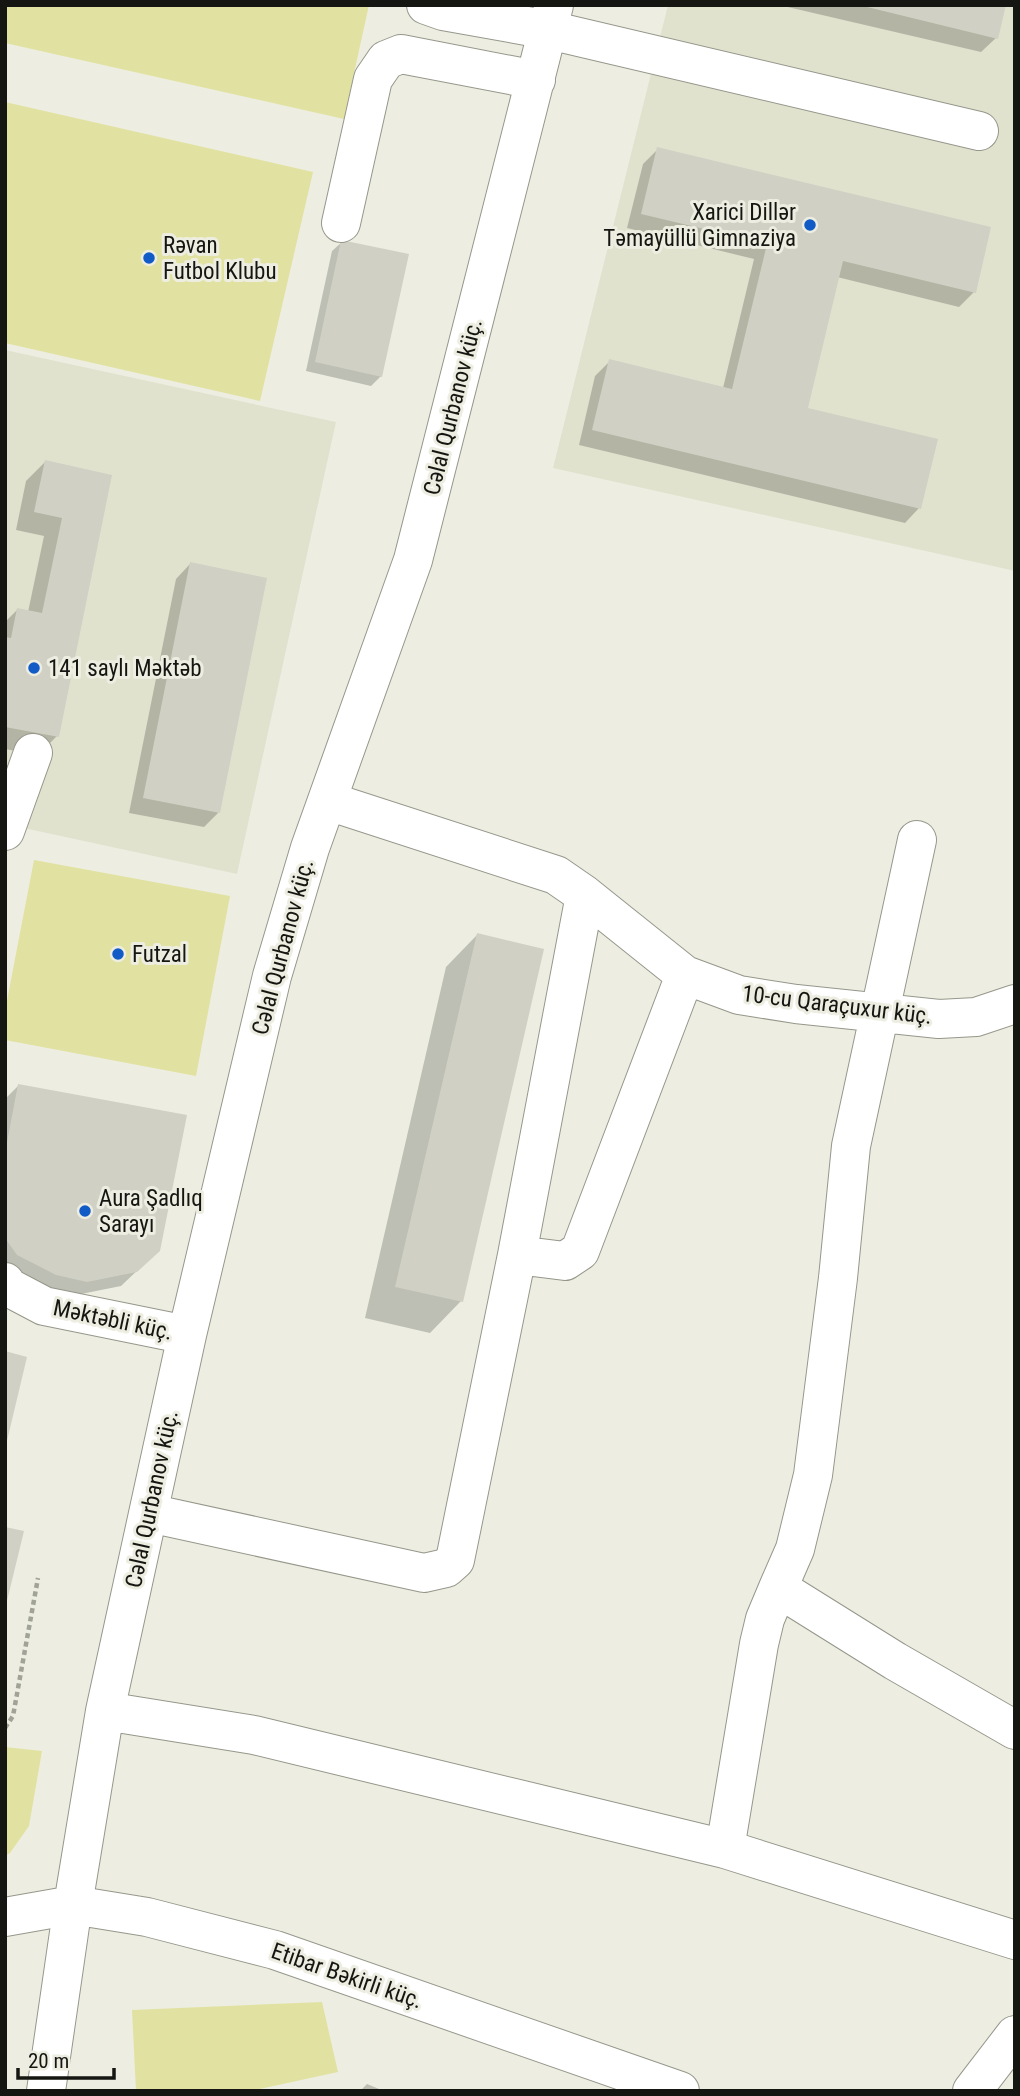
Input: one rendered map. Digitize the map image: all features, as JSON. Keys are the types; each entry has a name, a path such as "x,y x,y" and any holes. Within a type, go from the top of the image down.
{"street":[{"path":"426,5 443,11 552,18 979,131"},
{"name":"Cəlal Qurbanov küç.","path":"46,2091 106,1711 187,1335 272,976 310,848 413,560 552,18"},
{"path":"341,223 373,79 386,60 401,54 536,80"},
{"path":"5,831 33,753"},
{"name":"10-cu Qaraçuxur küç.","path":"328,801 556,875 685,975 739,995 796,1004 939,1018 976,1017 1015,1004"},
{"path":"724,1849 765,1619 795,1549 813,1475 838,1278 851,1146 917,840"},
{"path":"149,1513 424,1573 446,1569 455,1560 517,1255 585,895"},
{"path":"517,1255 565,1261 580,1251 685,975"},
{"name":"Məktəbli küç.","path":"5,1282 8,1287 44,1306 187,1335"},
{"path":"778,1588 895,1661 1015,1730"},
{"path":"106,1711 254,1735 724,1849 1015,1940"},
{"name":"Etibar Bəkirli küç.","path":"5,1917 74,1905 147,1917 275,1950 680,2091"},
{"path":"972,2091 1015,2035"}],"path":[{"path":"5,1728 13,1716 38,1578"}],"shaded area":[{"path":"668,5 1015,5 1015,571 553,468"},
{"path":"5,350 336,422 237,874 5,824"}],"green space":[{"path":"5,5 369,5 344,119 5,43"},
{"name":"Rəvan Futbol Klubu","path":"5,102 313,172 260,401 5,343"},
{"name":"Futzal","path":"34,860 230,896 196,1076 5,1040 5,1011"},
{"path":"5,1747 42,1751 29,1826 5,1856"},
{"path":"322,2002 338,2072 250,2091 136,2091 132,2010"}],"building":[{"path":"859,5 1006,5 998,39"},
{"path":"657,147 991,227 976,293 843,261 808,408 938,439 921,509 592,430 609,359 732,389 767,244 641,214"},
{"path":"341,240 409,254 382,377 315,362"},
{"path":"45,460 112,475 59,737 5,727 5,637 11,638 17,608 42,613 62,518 34,512"},
{"path":"190,562 267,578 220,813 143,798"},
{"path":"477,933 544,949 463,1302 395,1287"},
{"path":"18,1084 187,1115 160,1251 137,1272 87,1282 56,1275 17,1255 5,1238 5,1153"},
{"path":"5,1351 27,1357 6,1445 5,1445"},
{"path":"5,1527 24,1531 6,1605 5,1605"}],"place":[{"name":"Xarici Dillər Təmayüllü Gimnaziya","path":"810,225"},
{"name":"Rəvan Futbol Klubu","path":"149,258"},
{"name":"141 saylı Məktəb","path":"34,668"},
{"name":"Futzal","path":"118,954"},
{"name":"Aura Şadlıq Sarayı","path":"85,1211"}]}
